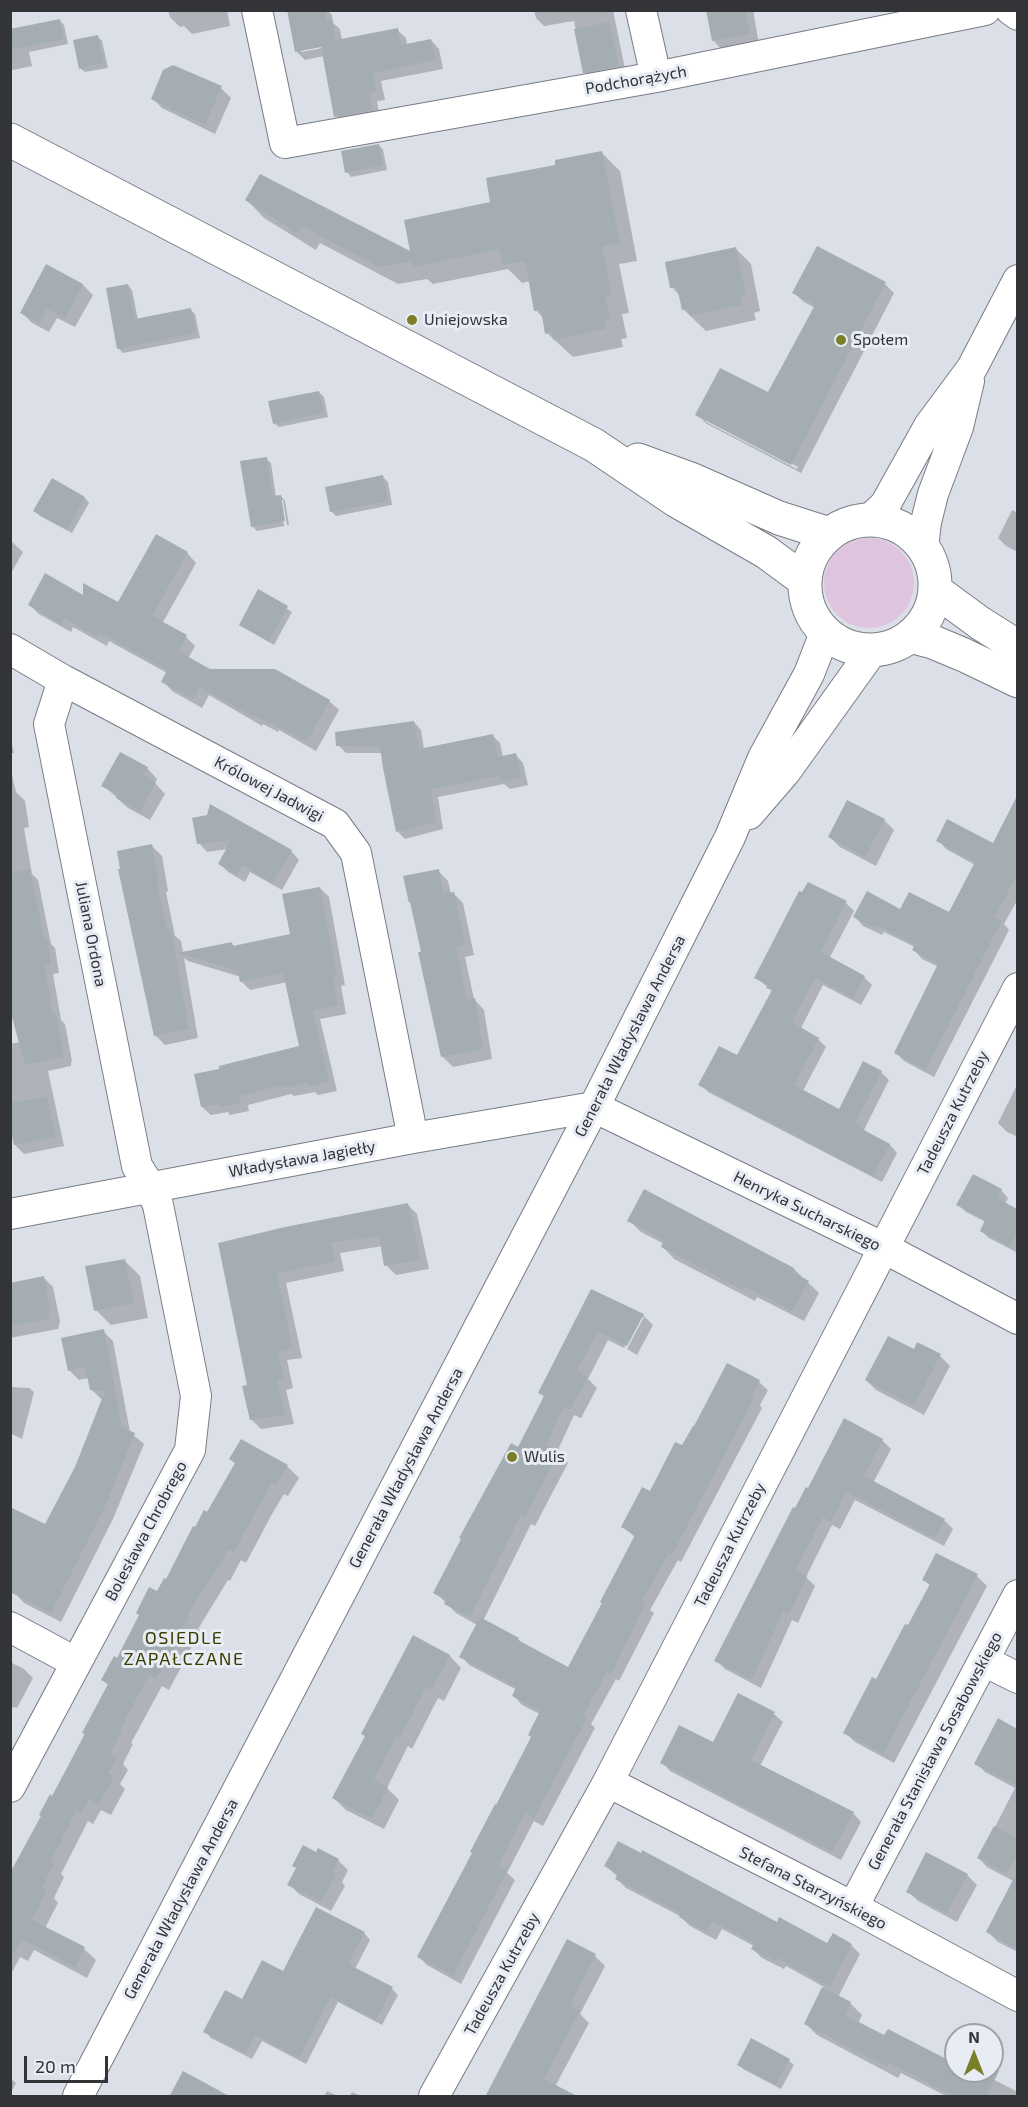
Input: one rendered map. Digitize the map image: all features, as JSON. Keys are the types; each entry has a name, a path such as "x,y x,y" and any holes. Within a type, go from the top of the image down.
{"main road":[{"path":"10,141 594,445 676,501 766,552 804,580"},
{"path":"594,445 693,480 778,518 829,534"},
{"path":"869,520 899,527 912,536 931,561 935,590 928,616 910,636 899,644 872,651 855,649 839,643 825,633 815,622 809,609 804,580 812,554 829,534 848,524 869,520"},
{"path":"935,590 960,610 1017,646"},
{"path":"910,636 933,642 964,655 1017,681"}],"street":[{"name":"Podchorążych","path":"257,10 285,143 657,77 985,10"},
{"path":"641,10 657,77"},
{"path":"1011,10 1017,15"},
{"path":"869,520 885,505 929,426 972,368 1017,280"},
{"path":"923,548 933,494 958,427 972,368"},
{"name":"Generała Władysława Andersa","path":"78,2097 594,1107 730,837 764,758 809,674 825,633"},
{"name":"Królowej Jadwigi","path":"10,649 63,680 335,824 356,853 413,1138"},
{"name":"Generała Władysława Andersa","path":"730,837 786,771 872,651"},
{"name":"Juliana Ordona","path":"63,680 50,724 138,1166 150,1187"},
{"name":"Tadeusza Kutrzeby","path":"434,2097 608,1782 1017,988"},
{"name":"Władysława Jagiełły","path":"10,1214 413,1138 594,1107"},
{"name":"Henryka Sucharskiego","path":"594,1107 884,1248 1017,1319"},
{"name":"Bolesława Chrobrego","path":"10,1787 190,1450 196,1396 158,1205 150,1187"},
{"name":"Generała Stanisława Sosabowskiego","path":"853,1907 1017,1595"},
{"path":"10,1627 75,1662"},
{"path":"984,1660 1017,1678"},
{"name":"Stefana Starzyńskiego","path":"608,1782 853,1907 1017,1996"}],"shaded area":[{"path":"869,538 886,541 901,551 911,566 914,583 911,600 901,615 886,625 869,628 852,625 837,615 827,600 824,583 827,566 837,551 852,541"}],"building":[{"path":"287,10 325,10 327,20 332,19 336,40 398,28 401,45 431,39 436,60 373,73 377,92 369,93 373,110 334,117 321,47 295,52"},
{"path":"706,10 745,10 750,34 712,41"},
{"path":"60,19 64,39 10,50 10,29"},
{"path":"609,22 619,66 583,73 574,29"},
{"path":"98,35 104,63 79,69 73,40"},
{"path":"173,65 222,86 205,125 151,99 163,70"},
{"path":"379,144 383,165 345,173 341,151"},
{"path":"602,151 620,243 602,247 612,295 605,296 610,320 604,321 606,329 553,340 552,332 545,334 541,310 534,311 525,261 502,265 499,249 414,267 412,261 379,267 302,226 297,233 245,200 260,174 410,251 404,220 490,202 486,178 555,165 555,160"},
{"path":"817,246 886,282 791,465 695,415 720,368 768,392 815,305 792,293"},
{"path":"736,247 746,296 740,298 742,305 690,316 688,309 682,310 677,287 670,288 665,262"},
{"path":"46,264 83,284 65,319 47,309 39,323 20,313"},
{"path":"128,284 135,319 191,308 196,333 117,349 106,288"},
{"path":"319,391 324,413 273,424 268,401"},
{"path":"267,457 273,496 281,495 285,521 251,527 240,461"},
{"path":"383,475 388,501 330,512 325,487"},
{"path":"52,478 85,497 67,530 33,511"},
{"path":"156,534 188,552 152,616 187,635 178,651 210,669 275,669 330,700 307,742 254,715 253,717 200,687 193,699 161,682 167,670 100,633 97,637 64,618 61,624 28,605 45,573 83,595 83,583 118,602"},
{"path":"258,589 288,606 269,642 239,625"},
{"path":"414,721 419,749 493,734 498,757 516,753 521,777 500,782 499,776 431,789 436,822 396,832 380,746 336,746 335,732"},
{"path":"120,752 148,767 144,775 156,782 140,812 116,798 118,795 101,786"},
{"path":"1017,796 1017,875 995,917 1002,920 926,1070 894,1053 938,964 912,950 915,944 853,917 867,891 900,909 909,892 949,912 975,862 936,841 947,819 993,843"},
{"path":"847,800 885,819 865,857 828,837"},
{"path":"210,804 292,850 273,883 242,865 237,875 218,864 231,840 197,844 192,818 207,815"},
{"path":"152,844 159,882 157,882 167,930 171,929 189,1029 154,1036 118,869 120,869 117,851"},
{"path":"30,869 44,938 47,937 51,964 45,965 53,1014 56,1013 64,1053 63,1057 25,1065 10,1010 10,873"},
{"path":"439,869 443,894 454,892 465,945 456,947 467,1000 475,998 483,1049 441,1057 418,952 421,952 403,876"},
{"path":"808,882 847,901 821,952 865,976 853,998 815,978 792,1022 819,1038 794,1085 839,1109 863,1061 882,1071 856,1122 862,1126 860,1128 890,1144 873,1176 698,1085 719,1046 737,1055 772,990 766,988 768,985 754,978 799,891 802,892"},
{"path":"320,887 337,976 333,977 338,1006 313,1011 329,1082 308,1087 307,1083 283,1088 283,1085 240,1096 241,1103 220,1107 219,1104 201,1107 194,1074 299,1046 283,973 240,982 238,971 177,953 232,942 233,946 290,934 282,894"},
{"path":"47,1097 56,1137 14,1145 10,1128 10,1103"},
{"path":"973,1174 1002,1189 997,1198 1017,1209 1017,1233 1010,1247 980,1231 985,1220 956,1205"},
{"path":"644,1189 794,1268 792,1272 809,1281 792,1311 745,1287 743,1290 661,1247 664,1240 627,1221"},
{"path":"408,1203 421,1260 384,1266 379,1236 331,1243 335,1262 277,1273 293,1349 278,1351 284,1378 277,1380 285,1415 250,1420 242,1386 247,1385 218,1243 285,1227"},
{"path":"125,1259 134,1303 94,1311 85,1266"},
{"path":"44,1276 50,1310 48,1319 13,1326 10,1313 10,1283"},
{"path":"591,1289 644,1314 627,1346 598,1331 577,1371 588,1377 570,1410 564,1406 546,1445 559,1452 525,1517 521,1515 470,1617 444,1604 446,1600 433,1593 461,1539 459,1538 511,1443 518,1447 544,1396 538,1393"},
{"path":"104,1329 122,1427 135,1433 104,1509 51,1613 10,1592 10,1507 45,1524 75,1467 105,1391 90,1390 85,1367 68,1371 61,1338"},
{"path":"888,1336 914,1349 917,1342 941,1354 914,1406 865,1380"},
{"path":"727,1363 760,1380 752,1396 754,1398 672,1555 669,1553 642,1601 646,1603 611,1674 607,1672 583,1716 587,1718 534,1818 525,1813 498,1866 507,1871 453,1976 417,1957 531,1737 528,1735 540,1711 512,1696 516,1687 459,1657 480,1617 568,1667 635,1535 621,1527 642,1487 650,1491 675,1442 682,1445"},
{"path":"844,1418 883,1439 864,1476 945,1519 935,1538 846,1492 831,1522 823,1517 796,1570 807,1576 789,1615 783,1612 752,1680 714,1661 793,1507 795,1508 806,1487 808,1488"},
{"path":"241,1439 288,1465 276,1485 272,1483 234,1552 228,1549 218,1570 216,1569 187,1616 189,1617 174,1648 156,1679 149,1675 110,1753 117,1757 108,1773 114,1776 99,1805 89,1799 81,1814 76,1811 50,1863 54,1864 42,1887 47,1890 32,1920 85,1947 75,1967 22,1939 10,1960 10,1873 41,1816 39,1815 50,1794 52,1796 85,1734 82,1733 108,1684 101,1680 114,1656 117,1658 139,1615 136,1613 149,1587 157,1591 164,1578 166,1579 193,1526 195,1527 204,1510 207,1512 235,1463 229,1459"},
{"path":"936,1553 978,1574 883,1754 843,1733 872,1677 876,1679 905,1624 908,1625 930,1584 922,1580"},
{"path":"413,1635 450,1655 432,1690 426,1687 400,1738 396,1736 374,1780 388,1787 372,1819 332,1798 365,1736 361,1734"},
{"path":"738,1693 775,1712 751,1760 854,1812 832,1852 660,1763 679,1725 713,1742"},
{"path":"998,1718 1017,1729 1017,1786 974,1764"},
{"path":"994,1826 1017,1839 1017,1854 1007,1874 977,1858"},
{"path":"618,1841 641,1853 642,1850 777,1922 779,1917 827,1943 833,1933 852,1944 830,1987 777,1958 775,1961 751,1949 754,1943 712,1921 706,1932 679,1917 680,1913 615,1879 618,1874 604,1866"},
{"path":"303,1845 316,1852 318,1848 339,1859 332,1872 336,1874 321,1902 287,1885 296,1868 292,1866"},
{"path":"926,1852 968,1874 947,1913 906,1892"},
{"path":"1017,1872 1017,1949 986,1932"},
{"path":"316,1907 365,1932 348,1964 393,1987 376,2020 331,1997 299,2058 255,2035 246,2054 203,2032 225,1990 242,1999 262,1960 283,1971"},
{"path":"567,1939 596,1954 570,2006 580,2011 544,2079 579,2097 485,2097"},
{"path":"822,1987 851,2002 845,2015 884,2035 888,2029 944,2058 944,2083 993,2083 986,2097 955,2097 889,2063 887,2067 804,2024"},
{"path":"751,2038 790,2059 776,2085 737,2065"},
{"path":"183,2071 231,2097 169,2097"}],"place":[{"name":"Uniejowska","path":"412,320"},
{"name":"Społem","path":"841,340"},
{"name":"Wulis","path":"512,1457"}],"district":[{"name":"OSIEDLE ZAPAŁCZANE","path":"184,1648"}]}
